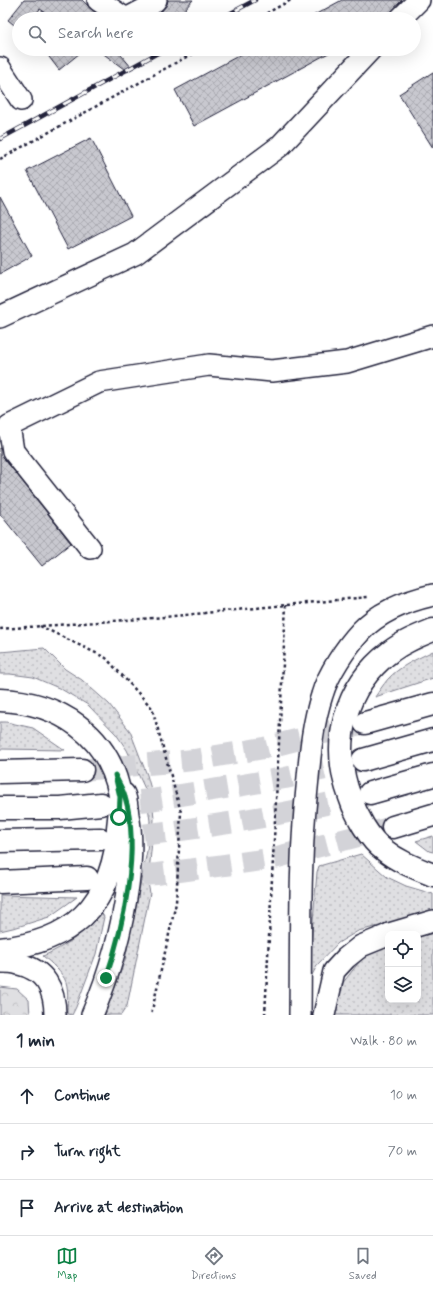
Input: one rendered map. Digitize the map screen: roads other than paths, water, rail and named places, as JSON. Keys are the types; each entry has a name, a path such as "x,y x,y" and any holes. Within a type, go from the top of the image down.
{"main road":[{"path":"433,630 414,638 390,652 375,665 359,684 351,699 345,716 340,751 347,790 355,812 366,830 383,850 404,864 433,875"},
{"path":"0,700 37,705 54,711 75,723 93,738 107,757 115,775 120,797 118,845 110,871 100,895 83,916 59,934 30,944 0,949"},
{"path":"365,723 433,704"},
{"path":"364,760 433,740"},
{"path":"0,772 82,770"},
{"path":"370,793 433,775"},
{"path":"0,808 60,808 101,804"},
{"path":"393,827 433,815"},
{"path":"0,841 100,839"},
{"path":"0,882 87,878"}],"street":[{"path":"98,0 116,12"},
{"path":"139,12 147,8 156,0"},
{"path":"407,12 419,0"},
{"path":"0,317 134,254 280,146 364,56"},
{"path":"0,68 22,100"},
{"path":"90,548 14,451 9,426 99,382 209,365 272,371 347,362 433,336"},
{"path":"300,1015 301,877 303,828 311,746 322,695 335,668 347,648 361,631 375,618 402,604 433,595"},
{"path":"92,1015 101,993 118,939 124,913 130,867 130,825 125,797 115,775"},
{"path":"399,931 433,921"},
{"path":"324,1015 334,971 346,958 361,946 385,936"},
{"path":"0,962 19,964 39,972 47,980 53,997 55,1015"}],"tunnel":[{"path":"82,770 194,760 264,748 360,724"},
{"path":"107,804 151,800 285,778 360,761"},
{"path":"111,838 176,831 241,821 305,809 369,794"},
{"path":"110,877 157,874 270,859 393,827"}],"railway":[{"path":"233,12 255,0"},
{"path":"0,139 152,56"}]}
